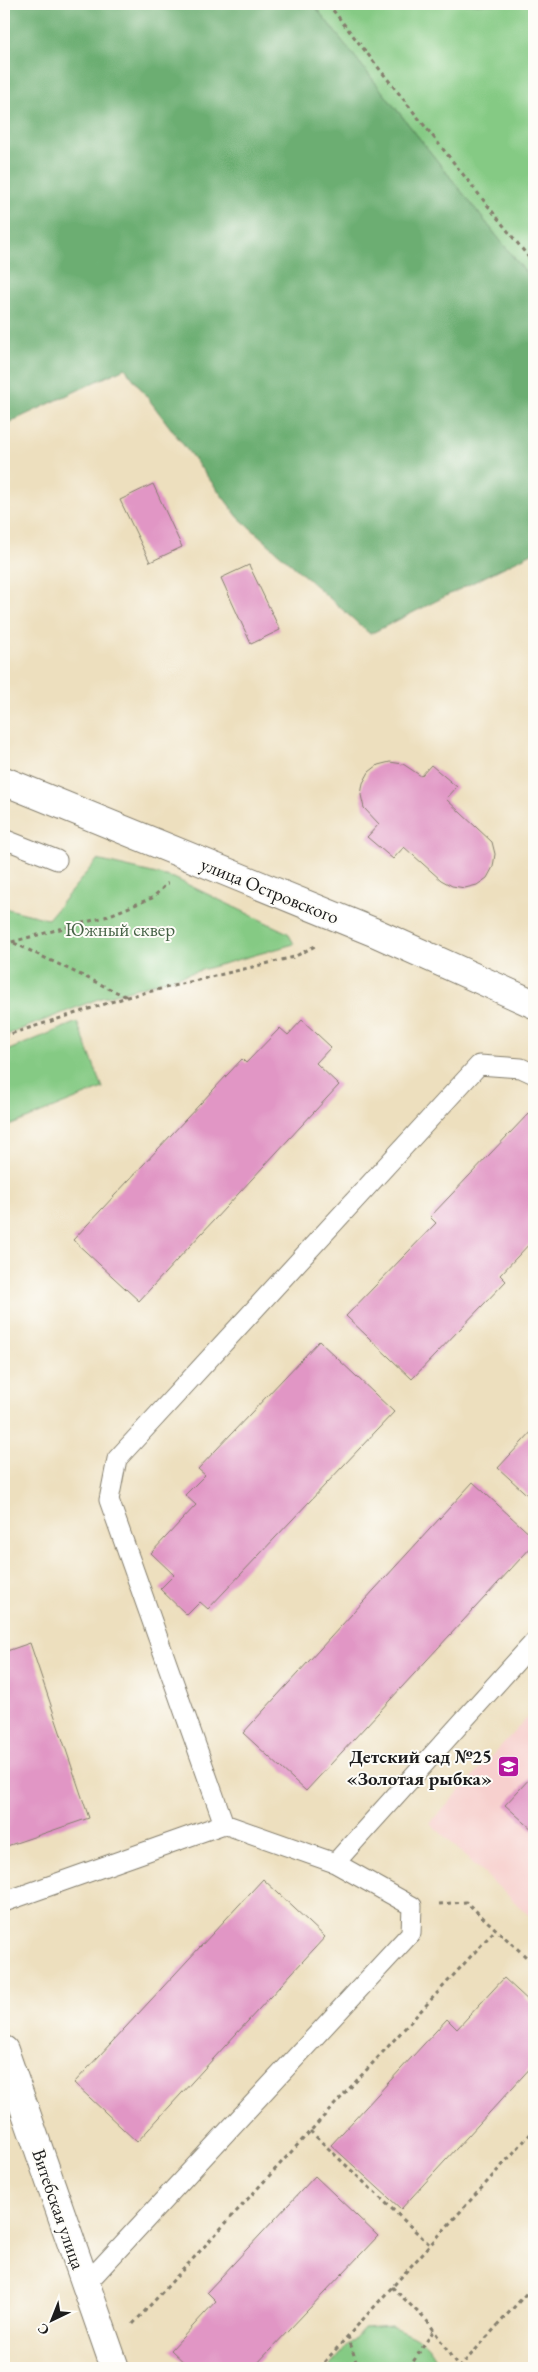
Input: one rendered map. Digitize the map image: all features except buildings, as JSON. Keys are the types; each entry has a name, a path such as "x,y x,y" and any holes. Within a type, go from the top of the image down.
{"street":[{"name":"улица Островского","path":"4,781 376,933 534,1004"},
{"name":"Витебская улица","path":"4,2050 112,2359"}],"lane":[{"path":"4,839 58,860"},
{"path":"224,1824 109,1500 117,1459 479,1066 521,1068 534,1074"},
{"path":"335,1863 534,1642"},
{"path":"4,1902 224,1824 335,1863 412,1906 411,1933 85,2285"}],"path":[{"path":"328,4 534,264"},
{"path":"4,944 105,917 152,898 174,878"},
{"path":"13,942 127,997"},
{"path":"4,1036 127,997 294,956 322,942"},
{"path":"412,1906 466,1902 534,1964"},
{"path":"112,2359 310,2131 496,1929"},
{"path":"319,2368 534,2130"},
{"path":"310,2131 430,2245"},
{"path":"392,2287 434,2330 458,2368 534,2285"},
{"path":"409,2368 434,2330"},
{"path":"348,2336 358,2368"}],"shaded area":[{"name":"Детский сад №25 «Золотая рыбка»","path":"534,1710 534,1920 430,1823"}],"green space":[{"path":"4,4 313,4 534,283 534,552 370,634 238,517 125,368 4,425"},
{"path":"313,4 534,4 534,283"},
{"name":"Южный сквер","path":"97,860 174,878 288,933 294,944 98,999 4,1036 4,908 48,919"},
{"path":"77,1022 103,1088 4,1128 4,1052"},
{"path":"391,2326 408,2333 427,2345 440,2368 328,2368 364,2328"}],"place":[{"name":"Детский сад №25 «Золотая рыбка»","path":"508,1767"}]}
